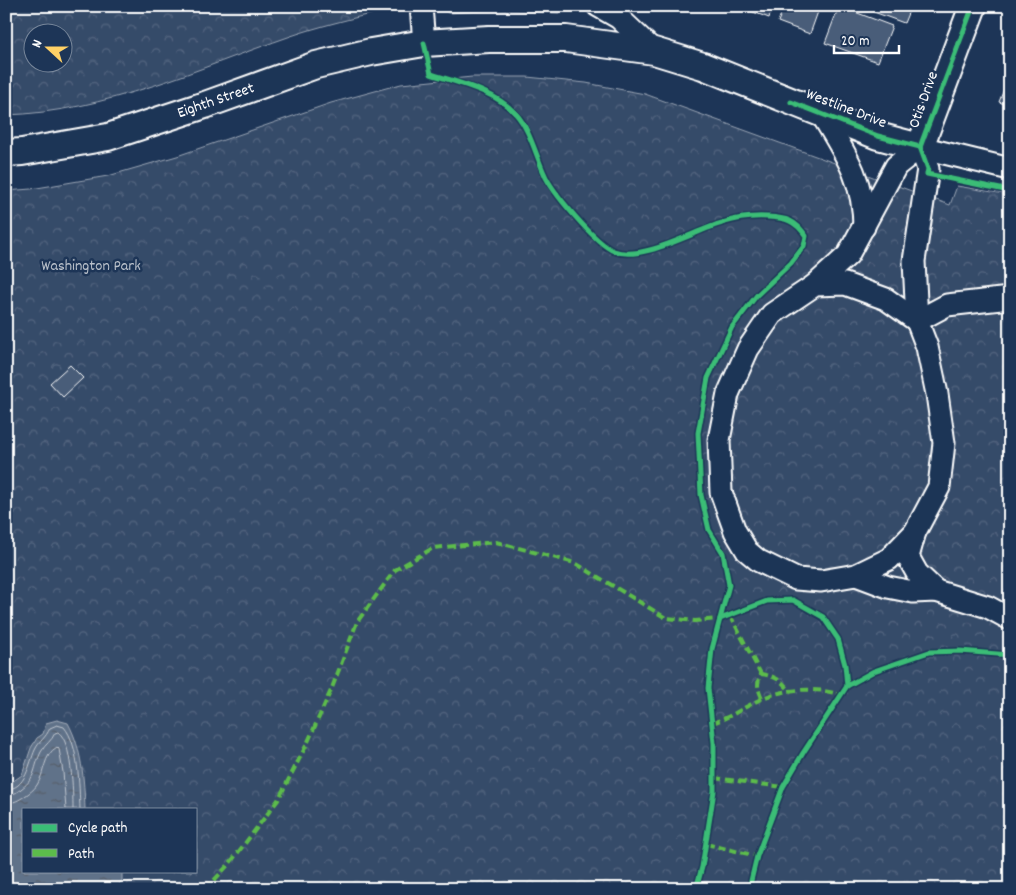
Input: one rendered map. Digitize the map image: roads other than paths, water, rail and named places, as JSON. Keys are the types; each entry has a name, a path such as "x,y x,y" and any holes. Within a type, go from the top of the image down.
{"main road":[{"name":"Otis Drive","path":"920,147 973,6"},
{"name":"Westline Drive","path":"424,43 566,39 654,51 703,66 878,136 920,147"},
{"name":"Eighth Street","path":"6,153 108,137 316,65 371,52 424,43"}],"street":[{"path":"421,6 424,43"},
{"name":"Westline Drive","path":"598,6 619,18 654,51"},
{"path":"822,115 855,172 864,207 864,227"},
{"path":"915,532 889,559 856,575 820,581 796,579 759,561 746,551 735,531 721,492 719,440 728,394 748,349 772,314 815,285 848,255 896,166 920,147 928,169 914,261 917,321 927,347 937,394 944,443 939,486 915,532 908,556 917,573 936,591"},
{"name":"Westline Drive","path":"920,147 1010,169"},
{"path":"815,285 845,284 886,299 917,321"},
{"path":"917,321 947,305 1010,298"},
{"path":"856,575 888,587 913,592 936,591 988,607 1010,619"}],"water":[{"path":"57,720 68,723 73,733 83,775 85,808 22,808 22,872 122,872 122,880 116,889 6,889 6,783 9,784 22,775 31,748 37,738 43,734 46,723"}],"park label":[{"name":"Washington Park","path":"91,266"}]}
